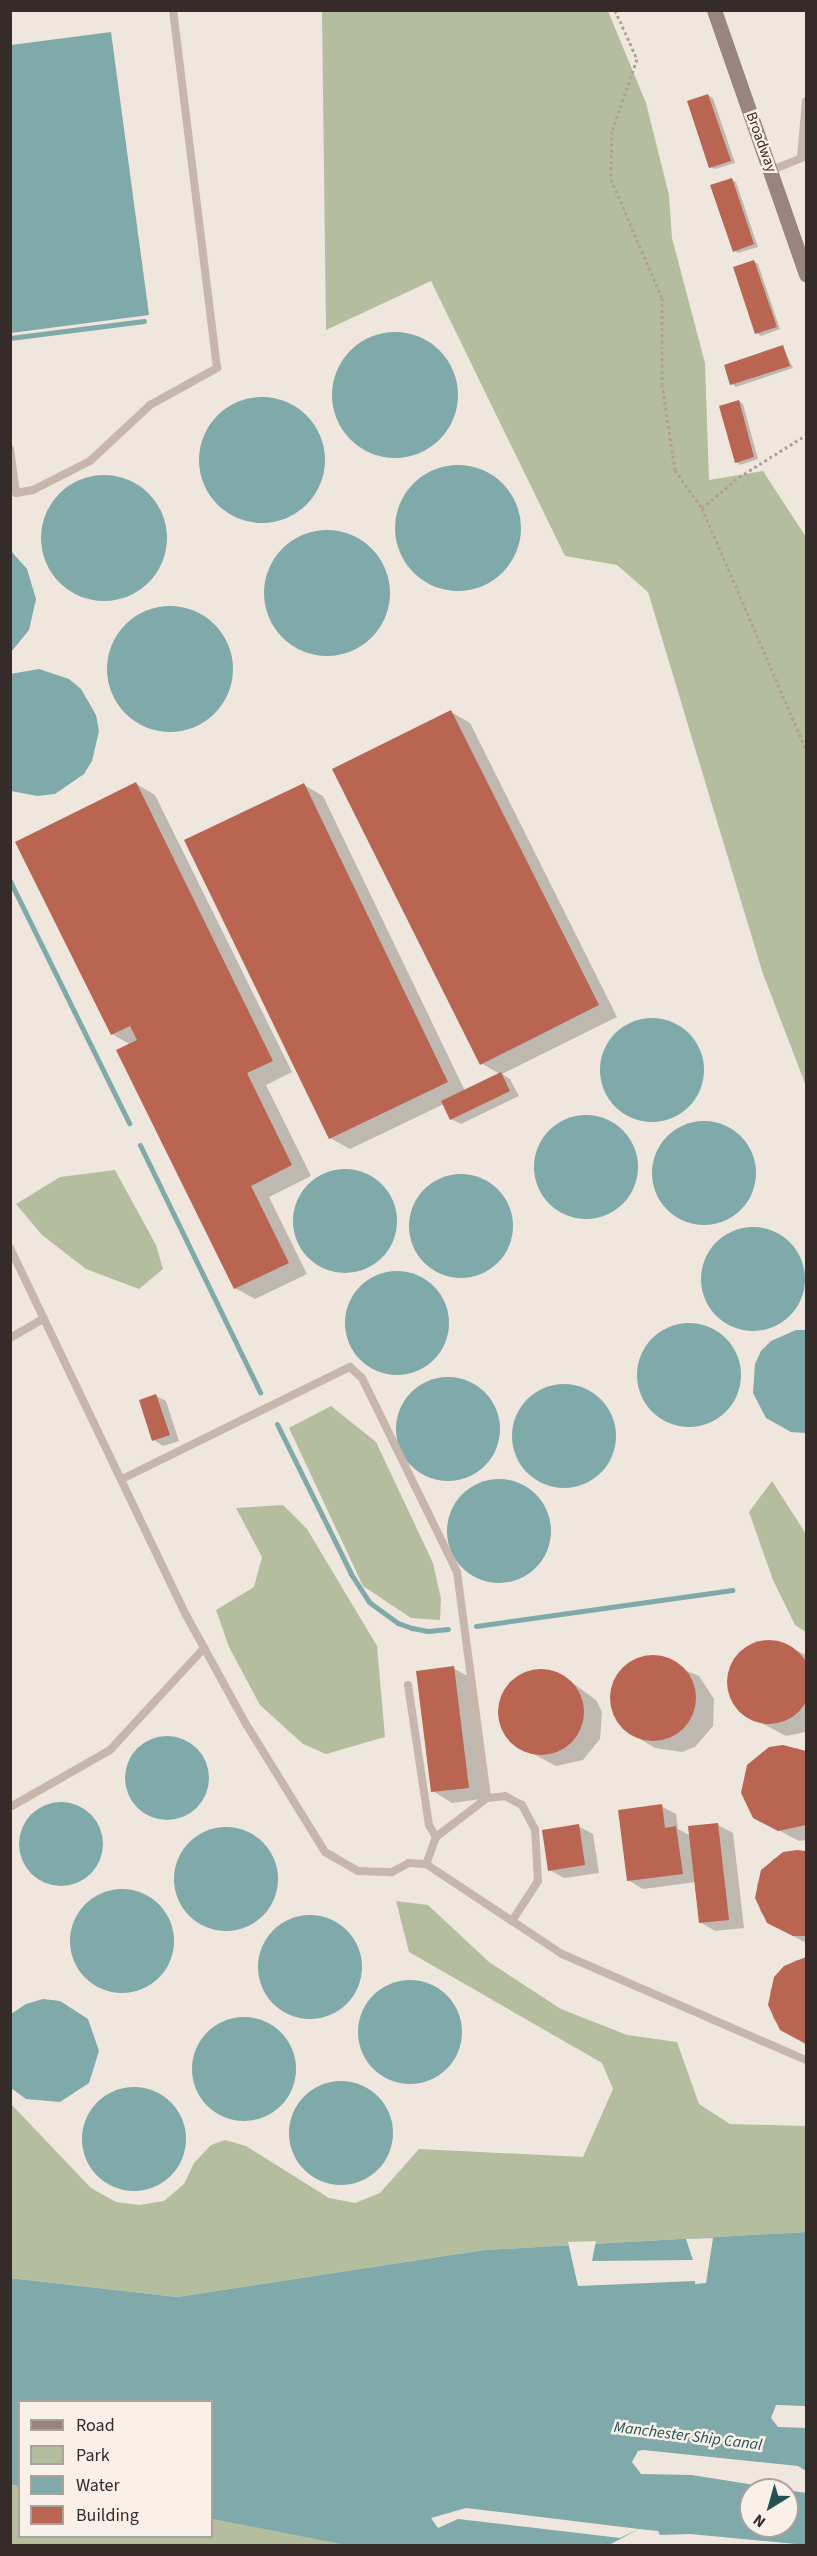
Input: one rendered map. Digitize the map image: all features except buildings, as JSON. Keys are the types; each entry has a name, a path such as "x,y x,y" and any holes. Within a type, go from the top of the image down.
{"street":[{"name":"Broadway","path":"714,10 807,274"}],"lane":[{"path":"10,449 13,494 33,489 90,461 150,405 217,368 173,10"},
{"path":"772,170 804,156 807,101"},
{"path":"10,1248 204,1648 325,1852 358,1871 392,1872 409,1863 426,1864 562,1954 807,2060"},
{"path":"10,1338 44,1318"},
{"path":"122,1479 350,1367 362,1378 457,1572 487,1798"},
{"path":"12,1806 110,1750 204,1648"},
{"path":"408,1685 429,1825 436,1837"},
{"path":"426,1864 436,1837 487,1798 505,1796 522,1805 535,1829 538,1881 512,1921"}],"path":[{"path":"615,10 637,59 612,130 611,179 662,298 662,384 675,470 702,508 807,749"},
{"path":"702,508 739,477 807,435"}],"green space":[{"path":"322,11 608,11 646,103 669,195 672,238 705,363 709,480 763,471 806,537 806,1086 763,974 648,592 617,565 565,556 431,281 326,330"},
{"path":"115,1170 156,1245 163,1269 139,1289 86,1269 42,1235 16,1204 60,1177"},
{"path":"331,1406 376,1442 433,1563 441,1599 440,1620 411,1618 363,1586 289,1428"},
{"path":"772,1481 806,1534 806,1632 795,1625 773,1580 749,1512"},
{"path":"283,1505 307,1529 377,1646 385,1737 326,1754 303,1744 260,1705 229,1647 216,1610 254,1587 262,1557 236,1508"},
{"path":"396,1901 428,1905 489,1962 561,2009 627,2035 677,2042 699,2104 730,2124 806,2126 806,2232 484,2250 177,2297 11,2278 10,2103 91,2188 116,2202 139,2205 164,2201 184,2184 194,2163 211,2145 225,2140 246,2146 329,2198 355,2203 380,2193 419,2149 583,2157 613,2089 602,2063 409,1952"},
{"path":"10,2485 18,2486 18,2538 213,2538 213,2519 352,2545 11,2545"}],"water":[{"path":"111,32 149,315 11,333 11,45"},
{"path":"395,332 419,337 440,350 453,371 458,395 453,419 440,440 419,453 395,458 371,453 350,440 337,419 332,395 337,371 350,350 371,337"},
{"path":"262,397 286,402 307,415 320,436 325,460 320,484 307,505 286,518 262,523 238,518 217,505 204,484 199,460 204,436 217,415 238,402"},
{"path":"458,465 482,470 503,483 516,504 521,528 516,552 503,573 482,586 458,591 434,586 413,573 400,552 395,528 400,504 413,483 434,470"},
{"path":"104,475 128,480 149,493 162,514 167,538 162,562 149,583 128,596 104,601 80,596 59,583 46,562 41,538 46,514 59,493 80,480"},
{"path":"327,530 351,535 372,548 385,569 390,593 385,617 372,638 351,651 327,656 303,651 282,638 269,617 264,593 269,569 282,548 303,535"},
{"path":"11,551 27,569 36,599 29,630 11,652"},
{"path":"170,606 194,611 215,624 228,645 233,669 228,693 215,714 194,727 170,732 146,727 125,714 112,693 107,669 112,645 125,624 146,611"},
{"path":"39,669 69,679 81,689 96,715 99,731 92,761 84,774 55,794 37,796 11,791 10,674"},
{"path":"652,1018 672,1022 681,1027 695,1041 700,1050 704,1070 700,1090 695,1099 681,1113 672,1118 652,1122 632,1118 623,1113 609,1099 604,1090 600,1070 604,1050 609,1041 623,1027 632,1022"},
{"path":"586,1115 606,1119 615,1124 629,1138 634,1147 638,1167 634,1187 629,1196 615,1210 606,1215 586,1219 566,1215 557,1210 543,1196 538,1187 534,1167 538,1147 543,1138 557,1124 566,1119"},
{"path":"704,1121 724,1125 733,1130 747,1144 752,1153 756,1173 752,1193 747,1202 733,1216 724,1221 704,1225 684,1221 675,1216 661,1202 656,1193 652,1173 656,1153 661,1144 675,1130 684,1125"},
{"path":"345,1169 365,1173 374,1178 388,1192 393,1201 397,1221 393,1241 388,1250 374,1264 365,1269 345,1273 325,1269 316,1264 302,1250 297,1241 293,1221 297,1201 302,1192 316,1178 325,1173"},
{"path":"461,1174 481,1178 490,1183 504,1197 509,1206 513,1226 509,1246 504,1255 490,1269 481,1274 461,1278 441,1274 432,1269 418,1255 413,1246 409,1226 413,1206 418,1197 432,1183 441,1178"},
{"path":"753,1227 773,1231 782,1236 796,1250 801,1259 805,1279 801,1299 796,1308 782,1322 773,1327 753,1331 733,1327 724,1322 710,1308 705,1299 701,1279 705,1259 710,1250 724,1236 733,1231"},
{"path":"397,1271 417,1275 426,1280 440,1294 445,1303 449,1323 445,1343 440,1352 426,1366 417,1371 397,1375 377,1371 368,1366 354,1352 349,1343 345,1323 349,1303 354,1294 368,1280 377,1275"},
{"path":"689,1323 709,1327 718,1332 732,1346 737,1355 741,1375 737,1395 732,1404 718,1418 709,1423 689,1427 669,1423 660,1418 646,1404 641,1395 637,1375 641,1355 646,1346 660,1332 669,1327"},
{"path":"796,1330 806,1330 806,1433 791,1432 766,1418 753,1393 755,1364 761,1351 771,1341"},
{"path":"448,1377 468,1381 477,1386 491,1400 496,1409 500,1429 496,1449 491,1458 477,1472 468,1477 448,1481 428,1477 419,1472 405,1458 400,1449 396,1429 400,1409 405,1400 419,1386 428,1381"},
{"path":"564,1384 584,1388 593,1393 607,1407 612,1416 616,1436 612,1456 607,1465 593,1479 584,1484 564,1488 544,1484 535,1479 521,1465 516,1456 512,1436 516,1416 521,1407 535,1393 544,1388"},
{"path":"499,1479 519,1483 528,1488 542,1502 547,1511 551,1531 547,1551 542,1560 528,1574 519,1579 499,1583 479,1579 470,1574 456,1560 451,1551 447,1531 451,1511 456,1502 470,1488 479,1483"},
{"path":"167,1736 183,1739 197,1748 206,1762 209,1778 206,1794 197,1808 183,1817 167,1820 151,1817 137,1808 128,1794 125,1778 128,1762 137,1748 151,1739"},
{"path":"61,1802 77,1805 91,1814 100,1828 103,1844 100,1860 91,1874 77,1883 61,1886 45,1883 31,1874 22,1860 19,1844 22,1828 31,1814 45,1805"},
{"path":"226,1827 246,1831 263,1842 274,1859 278,1879 274,1899 263,1916 246,1927 226,1931 206,1927 189,1916 178,1899 174,1879 178,1859 189,1842 206,1831"},
{"path":"122,1889 142,1893 151,1898 165,1912 170,1921 174,1941 170,1961 165,1970 151,1984 142,1989 122,1993 102,1989 93,1984 79,1970 74,1961 70,1941 74,1921 79,1912 93,1898 102,1893"},
{"path":"310,1915 330,1919 347,1930 358,1947 362,1967 358,1987 347,2004 330,2015 310,2019 290,2015 273,2004 262,1987 258,1967 262,1947 273,1930 290,1919"},
{"path":"410,1980 430,1984 447,1995 458,2012 462,2032 458,2052 447,2069 430,2080 410,2084 390,2080 373,2069 362,2052 358,2032 362,2012 373,1995 390,1984"},
{"path":"43,1999 60,2001 88,2019 99,2051 89,2083 60,2102 26,2099 11,2088 11,2014 26,2004"},
{"path":"244,2017 264,2021 281,2032 292,2049 296,2069 292,2089 281,2106 264,2117 244,2121 224,2117 207,2106 196,2089 192,2069 196,2049 207,2032 224,2021"},
{"path":"341,2081 361,2085 378,2096 389,2113 393,2133 389,2153 378,2170 361,2181 341,2185 321,2181 304,2170 293,2153 289,2133 293,2113 304,2096 321,2085"},
{"path":"134,2087 154,2091 171,2102 182,2119 186,2139 182,2159 171,2176 154,2187 134,2191 114,2187 97,2176 86,2159 82,2139 86,2119 97,2102 114,2091"},
{"name":"Manchester Ship Canal","path":"806,2232 806,2406 776,2405 771,2418 778,2427 806,2428 806,2471 798,2466 643,2450 638,2451 632,2462 641,2474 692,2475 739,2483 739,2538 799,2538 799,2492 806,2493 806,2545 690,2534 660,2535 658,2531 639,2529 609,2545 352,2546 213,2519 213,2400 18,2400 18,2486 11,2485 10,2278 177,2297 484,2250"}],"pier":[{"path":"713,2238 706,2283 695,2284 695,2281 578,2286 568,2242 596,2241 592,2261 693,2260 686,2239"},
{"path":"466,2508 639,2529 620,2538 458,2519 438,2528 431,2518"}],"waterway":[{"path":"10,338 144,321"},
{"path":"10,881 129,1123"},
{"path":"140,1145 260,1392"},
{"path":"277,1424 351,1574 369,1602 398,1623 412,1628 428,1631 448,1629"},
{"path":"476,1626 732,1590"}]}
